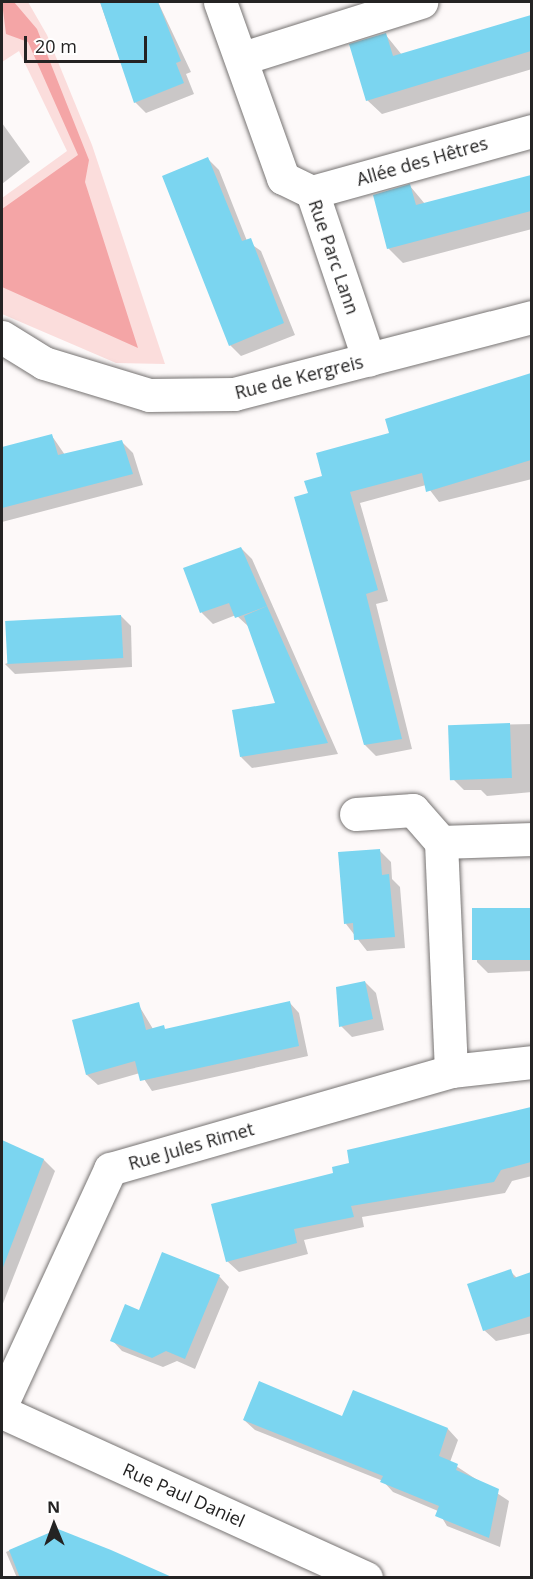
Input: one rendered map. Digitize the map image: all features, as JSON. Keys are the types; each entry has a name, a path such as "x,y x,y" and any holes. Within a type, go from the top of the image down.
{"street":[{"name":"Rue Parc Lann","path":"220,2 243,58 283,178 312,192 369,360"},
{"path":"243,58 422,2"},
{"name":"Allée des Hêtres","path":"312,192 531,130"},
{"name":"Rue de Kergreis","path":"2,337 44,363 149,395 234,394 531,317"},
{"path":"356,814 413,810 441,842 451,1071"},
{"path":"441,842 531,839"},
{"name":"Rue Jules Rimet","path":"2,1403 110,1169 451,1071 531,1062"},
{"name":"Rue Paul Daniel","path":"2,1412 366,1578"}],"shaded area":[{"path":"2,2 28,2 47,35 92,145 165,364 116,363 2,314 2,198 67,151 19,51 2,62"},
{"path":"2,2 14,2 37,29 89,160 85,182 138,348 2,287 2,209 78,155 28,42 6,34"}],"building":[{"path":"100,2 158,2 181,61 176,63 184,83 134,103"},
{"path":"531,15 531,51 366,101 349,44 386,33 393,56"},
{"path":"208,157 242,241 251,238 284,323 229,346 162,176"},
{"path":"531,175 531,211 387,249 373,195 410,184 416,205"},
{"path":"531,373 531,460 426,492 422,473 350,492 378,590 366,594 402,739 364,745 294,497 308,493 304,481 322,476 316,453 389,433 385,419"},
{"path":"52,434 58,455 122,440 133,474 2,508 2,447"},
{"path":"241,547 267,606 235,618 229,603 200,613 183,568"},
{"path":"267,606 328,743 240,757 232,710 275,703 244,616"},
{"path":"121,615 123,658 7,664 5,621"},
{"path":"510,723 512,778 450,780 448,725"},
{"path":"380,849 382,875 389,874 395,937 354,940 353,923 344,924 338,852"},
{"path":"472,908 531,908 531,960 472,960"},
{"path":"365,981 373,1019 339,1027 336,987"},
{"path":"290,1001 299,1046 140,1081 135,1061 86,1075 72,1020 139,1002 146,1030 164,1025 165,1029"},
{"path":"531,1107 531,1162 501,1170 494,1182 351,1206 354,1217 294,1229 297,1243 226,1262 211,1204 333,1173 332,1167 349,1163 347,1150"},
{"path":"2,1140 44,1159 2,1270"},
{"path":"162,1252 220,1275 185,1359 166,1351 152,1358 110,1341 125,1304 139,1310"},
{"path":"511,1269 514,1278 531,1272 531,1316 483,1331 467,1284"},
{"path":"259,1381 342,1416 353,1390 448,1428 439,1456 458,1464 456,1470 499,1489 489,1538 435,1516 439,1506 380,1482 383,1476 243,1420"},
{"path":"58,1529 174,1578 20,1578 9,1550"}]}
